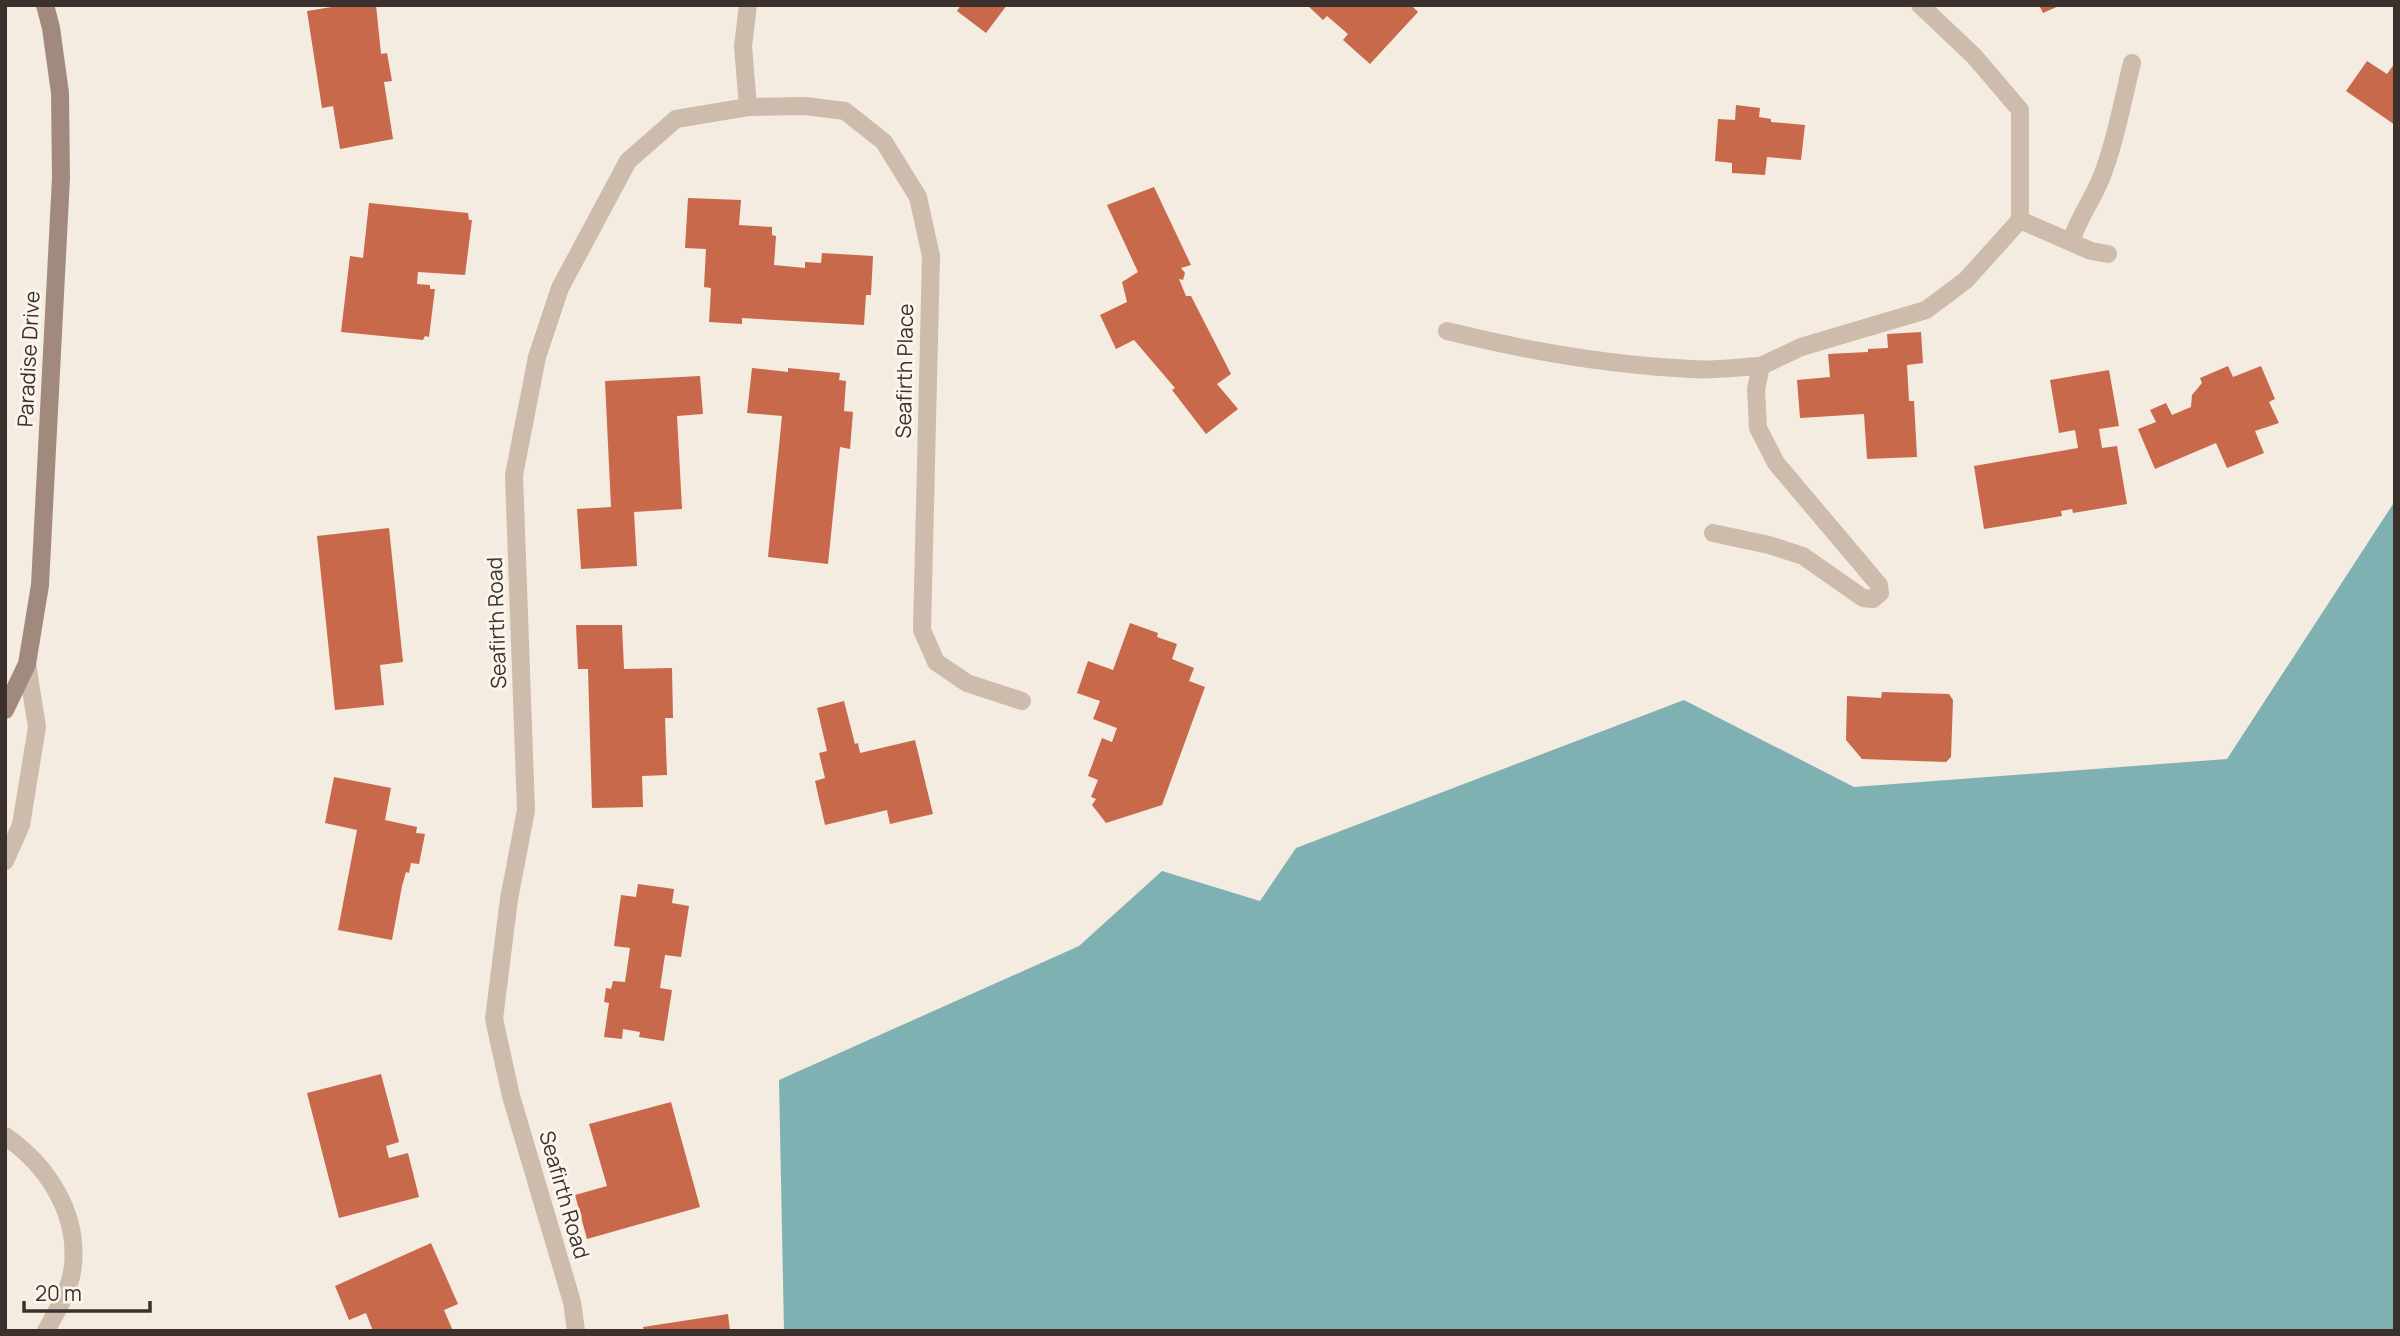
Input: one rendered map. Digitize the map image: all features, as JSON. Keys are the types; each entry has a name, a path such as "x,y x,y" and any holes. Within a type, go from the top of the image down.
{"street":[{"name":"Paradise Drive","path":"5,710 27,664 40,585 61,178 60,93 45,5"},
{"path":"748,5 743,46 748,107"},
{"path":"1447,331 1512,347 1622,364 1694,370 1760,366 1801,347 1926,310 1966,280 2020,220 2020,110 1975,56 1920,5"},
{"path":"2071,241 2079,218 2099,182 2132,63"},
{"name":"Seafirth Place","path":"748,107 805,106 845,111 884,142 918,197 931,256 922,631 936,662 967,683 1022,701"},
{"name":"Seafirth Road","path":"576,1331 572,1303 511,1096 494,1019 509,900 526,810 514,475 537,357 560,288 628,161 676,119 748,107"},
{"path":"2020,220 2091,251 2108,254"},
{"path":"1713,533 1769,545 1803,556 1863,598 1873,599 1880,593 1879,585 1776,463 1758,428 1756,390 1760,366"},
{"path":"5,861 21,825 37,727 27,664"},
{"path":"5,1136 27,1151 62,1196 72,1234 73,1266 64,1296 46,1331"}],"water":[{"path":"2395,501 2395,1331 784,1331 779,1080 1079,946 1162,871 1260,901 1296,848 1684,700 1854,787 2227,759"}],"building":[{"path":"344,5 376,5 381,54 387,53 392,81 384,82 393,139 340,149 333,106 322,108 307,11"},
{"path":"961,5 1007,5 986,33 957,11"},
{"path":"1307,5 1411,5 1418,12 1370,64 1343,40 1348,34 1327,16 1323,20"},
{"path":"2039,5 2061,5 2043,13"},
{"path":"2367,61 2387,74 2395,63 2395,125 2346,91"},
{"path":"1736,105 1760,108 1759,117 1771,119 1771,122 1805,125 1801,160 1767,157 1765,175 1732,173 1732,163 1715,161 1718,119 1735,120"},
{"path":"1154,187 1191,265 1181,268 1185,273 1183,280 1179,279 1186,296 1191,296 1231,374 1217,384 1238,409 1206,434 1172,390 1175,388 1134,340 1116,349 1100,315 1127,302 1122,282 1138,272 1107,205"},
{"path":"688,198 741,200 739,225 772,227 772,235 776,236 774,265 805,268 805,262 821,263 822,253 873,256 871,295 866,295 864,325 742,318 742,324 709,322 711,288 704,287 706,249 685,248"},
{"path":"369,203 468,213 469,220 472,220 465,275 418,272 417,284 430,285 430,289 435,289 429,337 425,336 423,340 341,332 350,256 363,258"},
{"path":"1921,332 1923,363 1907,365 1909,401 1914,401 1917,457 1867,459 1864,414 1800,418 1797,380 1830,377 1828,354 1888,348 1887,334"},
{"path":"2228,366 2233,377 2261,366 2275,399 2269,402 2279,423 2255,431 2264,453 2227,468 2216,443 2155,469 2138,429 2156,422 2150,410 2166,403 2172,415 2191,407 2192,395 2202,383 2200,378"},
{"path":"752,368 840,373 839,380 846,381 844,411 853,412 850,449 840,447 828,564 768,557 782,416 747,413"},
{"path":"2109,370 2119,426 2099,429 2102,448 2117,446 2127,504 2073,513 2072,509 2061,511 2062,516 1984,529 1974,466 2078,448 2075,430 2059,433 2050,380"},
{"path":"700,376 703,414 677,416 682,509 634,512 637,566 581,569 577,509 611,507 605,381"},
{"path":"389,528 403,662 380,665 384,705 335,710 317,536"},
{"path":"1130,623 1158,633 1157,637 1177,644 1172,659 1194,668 1189,681 1205,687 1162,805 1106,823 1092,805 1096,799 1091,797 1098,780 1088,776 1102,738 1112,742 1117,728 1093,719 1100,701 1077,693 1088,661 1113,670"},
{"path":"576,625 622,625 624,669 672,668 673,718 665,718 667,775 642,776 643,807 592,808 588,669 578,669"},
{"path":"1882,692 1949,694 1953,700 1951,757 1946,762 1862,759 1846,740 1847,696 1881,698"},
{"path":"844,701 855,744 858,743 860,753 915,740 933,814 890,824 887,810 825,825 815,781 825,778 819,753 827,751 817,708"},
{"path":"334,777 391,788 385,820 417,827 416,833 425,834 419,864 411,863 409,873 406,872 392,940 338,930 357,830 325,823"},
{"path":"638,884 674,889 672,903 689,906 681,957 665,955 660,988 672,990 664,1041 639,1037 640,1032 623,1029 622,1039 604,1037 609,1003 604,1002 606,988 611,989 613,981 625,982 630,948 614,946 621,895 636,897"},
{"path":"381,1074 399,1142 386,1146 389,1158 408,1153 419,1197 339,1218 307,1093"},
{"path":"671,1102 700,1207 587,1239 575,1195 607,1186 589,1124"},
{"path":"431,1243 458,1304 444,1310 453,1331 373,1331 366,1313 349,1320 335,1286"},
{"path":"728,1314 730,1331 644,1331 643,1327"}]}
